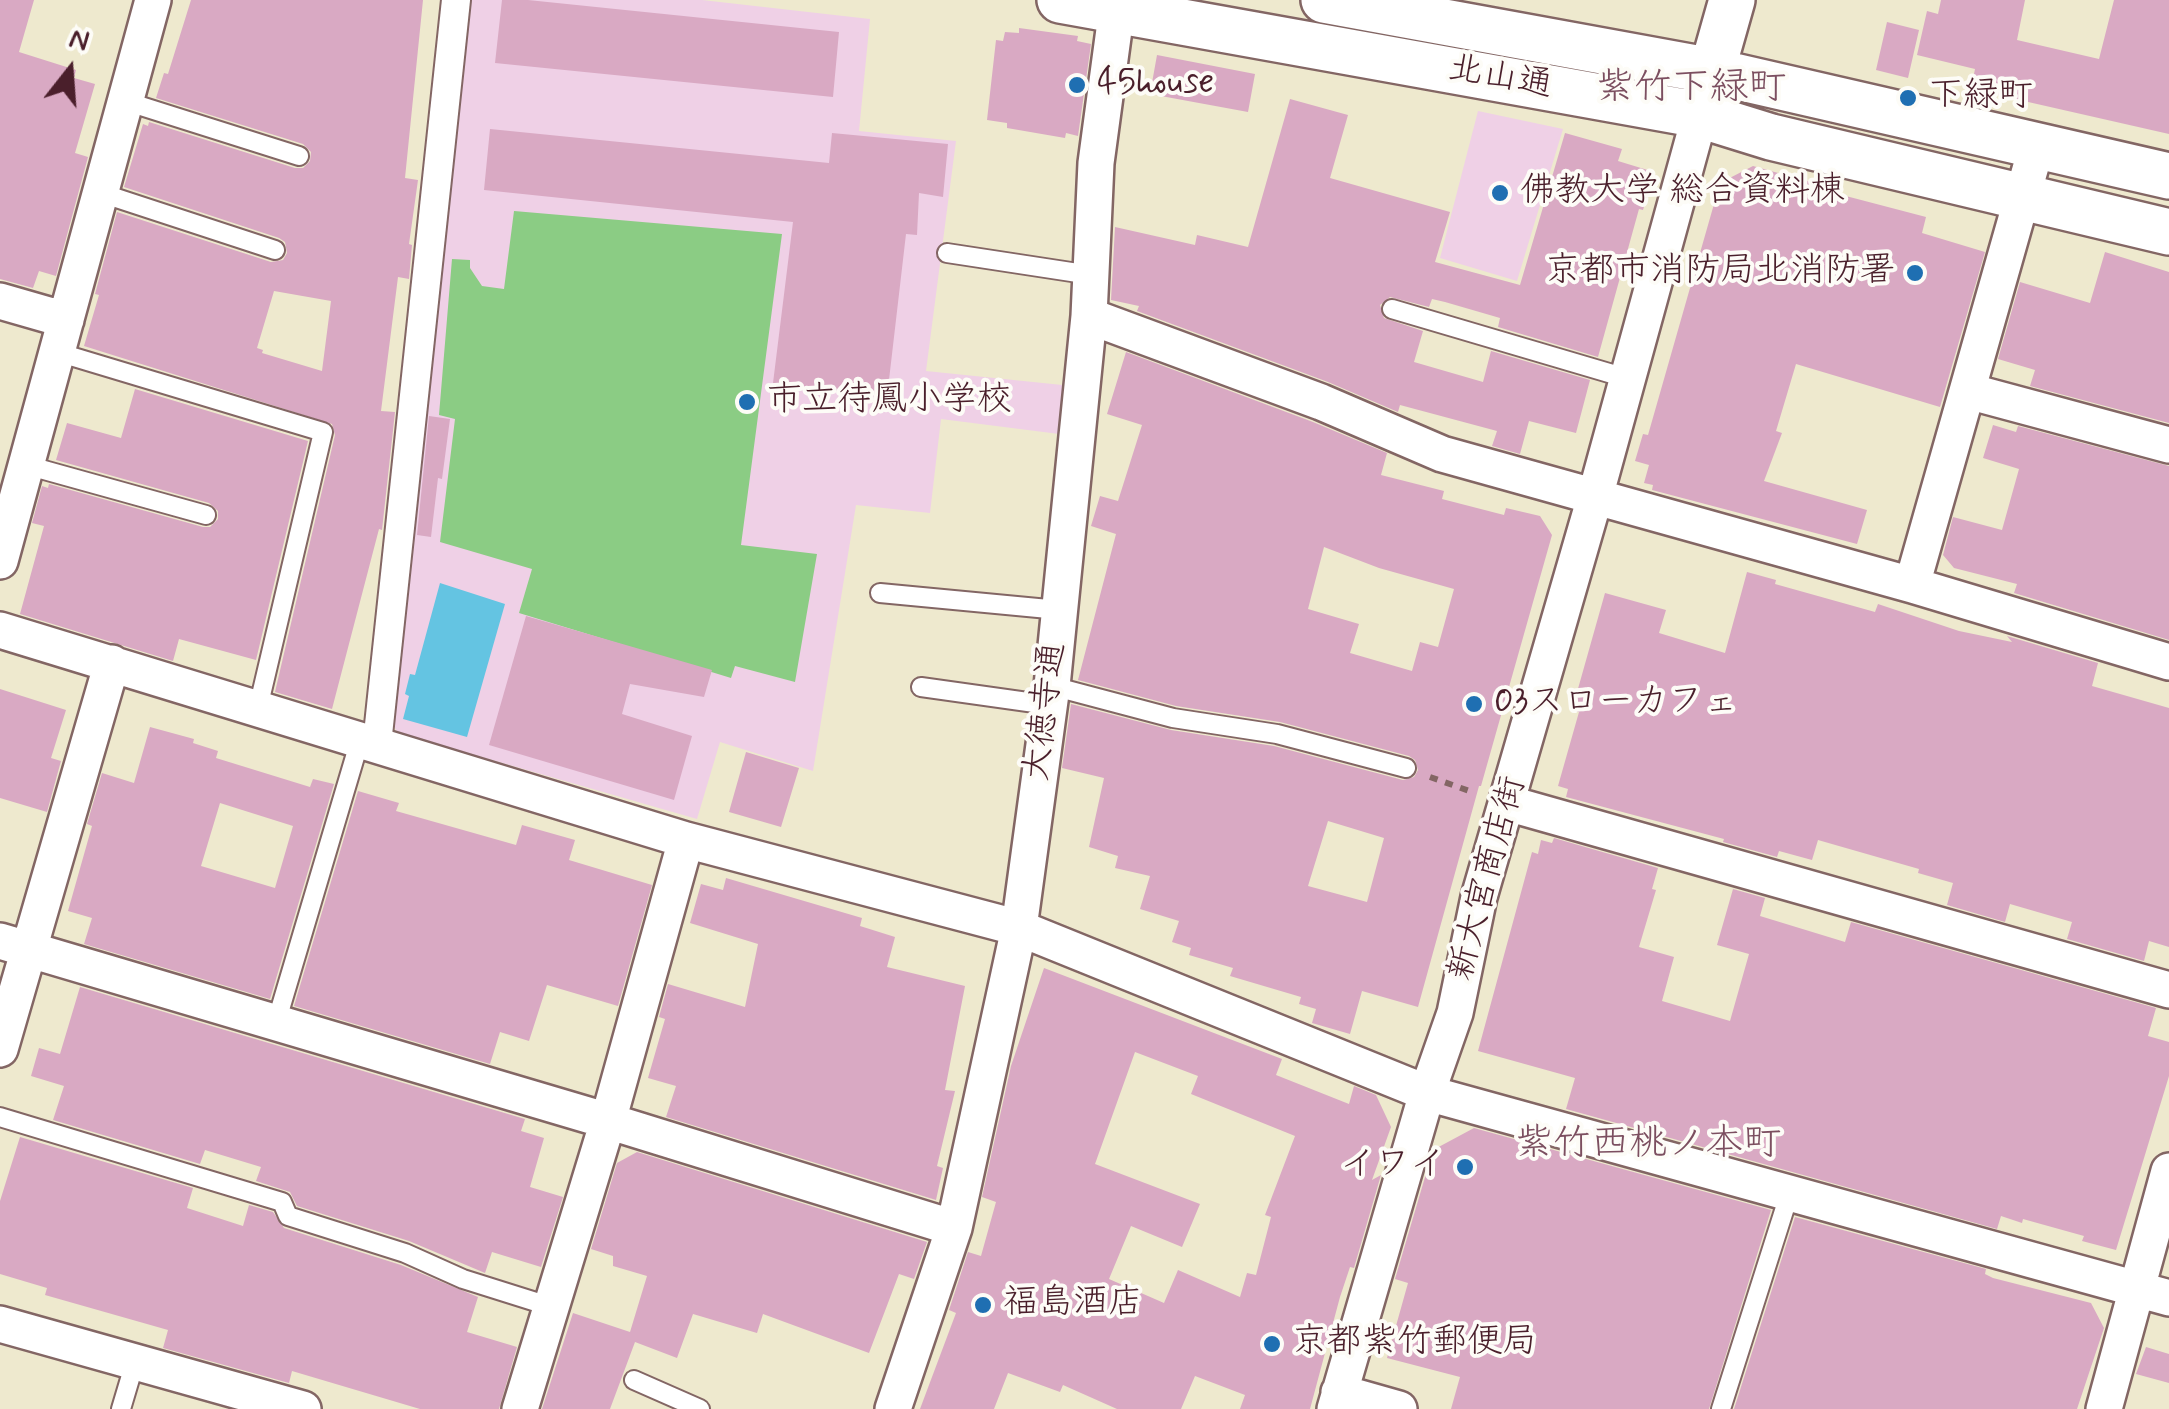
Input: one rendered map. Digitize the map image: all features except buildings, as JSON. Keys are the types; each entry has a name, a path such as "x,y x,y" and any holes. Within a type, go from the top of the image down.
{"street":[{"path":"0,561 153,0"},
{"path":"368,742 456,0"},
{"name":"北山通","path":"1060,0 1117,4 1700,115 1771,136 2169,232"},
{"name":"北山通","path":"1324,0 1712,71 2169,176"},
{"path":"1700,115 1732,0"},
{"name":"大徳寺通","path":"893,1409 954,1228 1019,928 1050,695 1089,316 1096,164 1117,4"},
{"name":"新大宮商店街","path":"1336,1401 1454,1013 1480,897 1700,115"},
{"path":"1912,585 2037,146"},
{"path":"0,301 62,336"},
{"path":"1089,316 1321,402 1442,454 1912,585 2169,662"},
{"path":"1968,391 2169,445"},
{"path":"0,630 686,840 1019,928 1427,1093 2153,1293"},
{"path":"0,1049 14,945 112,663"},
{"path":"1507,803 2169,990"},
{"path":"520,1409 608,1121 686,840"},
{"path":"14,945 954,1228"},
{"path":"2104,1409 2153,1293 2169,1171"},
{"path":"0,1324 281,1406"},
{"path":"1336,1401 1399,1409"}],"lane":[{"path":"125,101 299,156"},
{"path":"100,192 275,250"},
{"path":"947,253 1091,275"},
{"path":"1392,309 1626,378"},
{"path":"62,336 323,432 258,708"},
{"path":"26,465 206,515"},
{"path":"880,593 1059,610"},
{"path":"921,687 1050,695 1277,734 1406,768"},
{"path":"276,1023 368,742"},
{"path":"0,1117 282,1202 288,1216 405,1252 463,1279 552,1307"},
{"path":"1721,1409 1789,1194"},
{"path":"121,1409 135,1362"},
{"path":"634,1380 700,1409"}],"path":[{"path":"1406,768 1507,803"}],"shaded area":[{"name":"市立待鳳小学校","path":"468,0 702,0 870,19 859,131 956,141 926,371 1072,386 1067,435 941,419 930,513 856,505 813,771 720,742 697,819 398,733 388,717"},
{"name":"佛教大学 総合資料棟","path":"1478,111 1563,129 1517,281 1440,258"}],"green space":[{"path":"514,211 782,234 741,545 817,554 795,682 735,666 731,678 519,613 532,569 440,542 455,419 439,415 452,259 470,260 470,268 482,286 504,289"}],"water":[{"path":"440,583 505,604 467,737 403,719 410,674 415,675"}],"place":[{"name":"45house","path":"1077,85"},
{"name":"下緑町","path":"1908,98"},
{"name":"佛教大学 総合資料棟","path":"1500,193"},
{"name":"京都市消防局北消防署","path":"1915,273"},
{"name":"市立待鳳小学校","path":"747,402"},
{"name":"03スローカフェ","path":"1474,704"},
{"name":"イワイ","path":"1465,1167"},
{"name":"福島酒店","path":"983,1305"},
{"name":"京都紫竹郵便局","path":"1272,1344"}],"district":[{"name":"紫竹下緑町","path":"1691,90"},
{"name":"紫竹西桃ノ本町","path":"1648,1146"}]}
